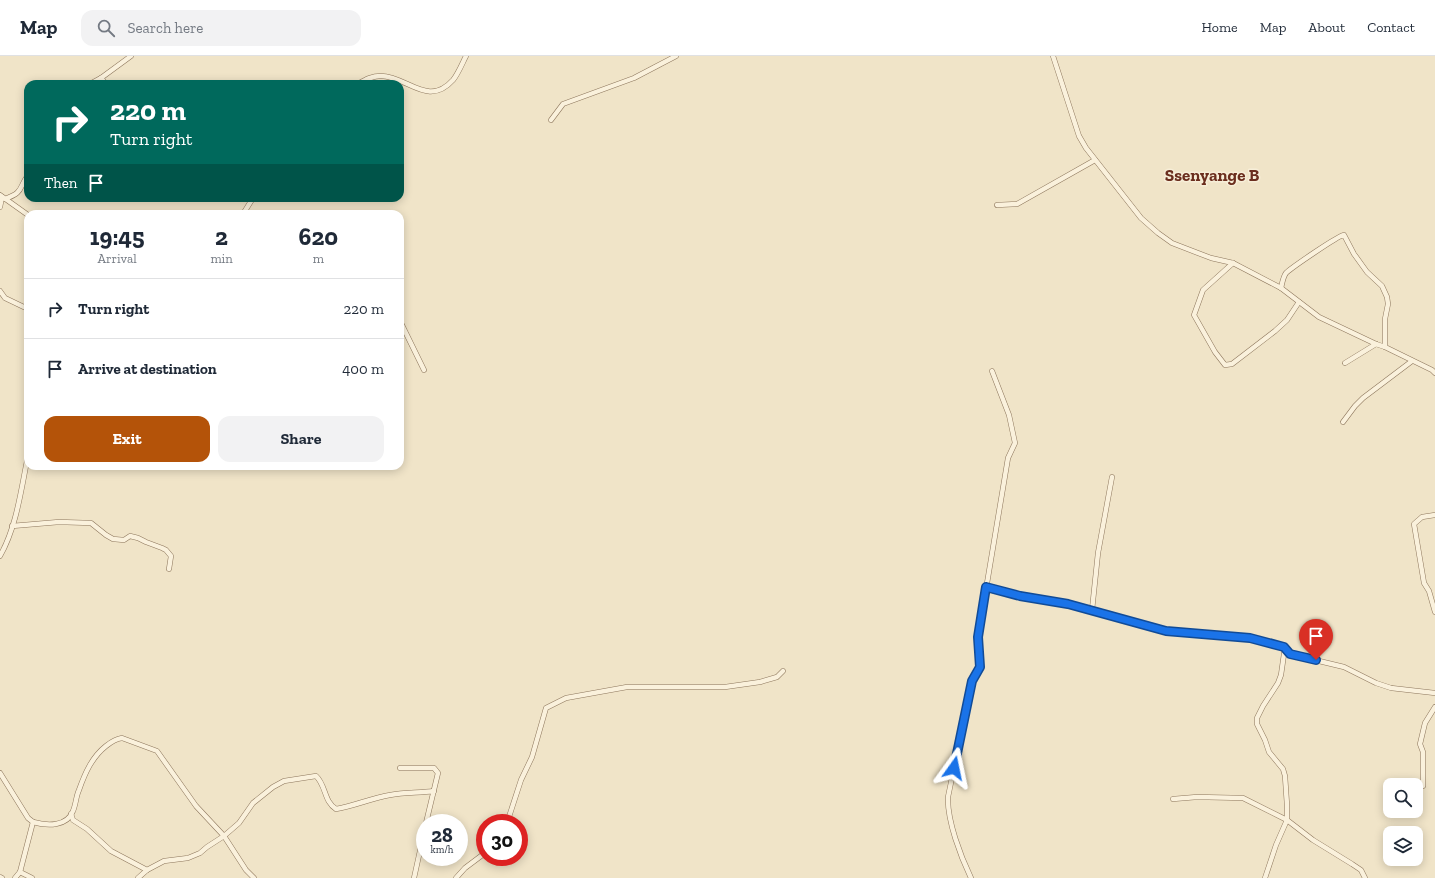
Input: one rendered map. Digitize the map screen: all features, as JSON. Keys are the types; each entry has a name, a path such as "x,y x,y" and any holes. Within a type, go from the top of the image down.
{"street":[{"path":"97,80 131,56"},
{"path":"404,83 421,91 440,90 454,79 466,56"},
{"path":"551,120 563,104 634,78 676,56"},
{"path":"1053,56 1079,136 1086,148 1141,218 1158,233 1172,243 1211,258 1233,263 1281,288 1319,317 1385,347 1432,370 1435,373"},
{"path":"365,80 381,76 390,77 397,80"},
{"path":"997,205 1017,204 1095,160"},
{"path":"2,197 16,195 24,183"},
{"path":"0,207 2,197"},
{"path":"2,197 24,212"},
{"path":"1281,288 1285,274 1312,253 1332,242 1341,235 1344,235 1354,254 1367,272 1382,286 1387,297 1388,304 1385,319 1385,347"},
{"path":"1233,263 1203,290 1194,315 1200,329 1225,365 1228,366 1236,362 1275,331 1287,320 1299,302"},
{"path":"0,291 5,298 24,307"},
{"path":"404,329 424,370"},
{"path":"1345,363 1376,344"},
{"path":"1343,422 1363,398 1412,361"},
{"path":"972,878 961,857 948,813 948,797 972,681 980,667 978,637 1008,458 1015,443 1009,415 992,371"},
{"path":"0,556 8,542 25,470"},
{"path":"1092,610 1098,553 1112,477"},
{"path":"1435,515 1422,517 1414,524 1424,583 1429,591 1435,612"},
{"path":"12,526 59,522 91,523 113,539 124,540 130,536 166,550 171,556 169,569"},
{"path":"986,587 1020,596 1068,604 1166,631 1250,638 1284,647 1290,654 1344,667 1376,683 1391,688 1435,693"},
{"path":"1265,878 1276,845 1287,820 1288,805 1283,769 1269,752 1257,724 1257,718 1278,683 1281,675 1284,647"},
{"path":"510,814 521,780 532,757 546,708 566,698 627,687 725,687 772,679 777,677 783,671"},
{"path":"1423,778 1423,752 1420,744 1425,724 1435,707"},
{"path":"0,773 28,818 33,822 46,825 65,821 71,814 78,790 90,763 97,753 112,741 122,738 156,751 196,806 224,836 246,870 254,878"},
{"path":"400,768 437,769 438,772 428,814"},
{"path":"138,878 147,870 164,862 182,860 196,855 224,836 239,823 253,804 273,787 284,781 316,776 330,804 336,809 389,795 434,790"},
{"path":"1173,799 1243,798 1287,820 1313,840 1361,870 1365,878"},
{"path":"71,814 73,820 87,829 112,851 147,870"},
{"path":"15,878 20,872 33,822"},
{"path":"456,878 465,868 476,860"},
{"path":"414,878 417,866"},
{"path":"20,872 32,878"}],"district":[{"name":"Ssenyange B","path":"1212,175"}],"route":[{"path":"954,768 972,681 978,673 980,667 978,637 986,587 1020,596 1068,604 1166,631 1250,638 1284,647 1290,654 1316,660"}]}
